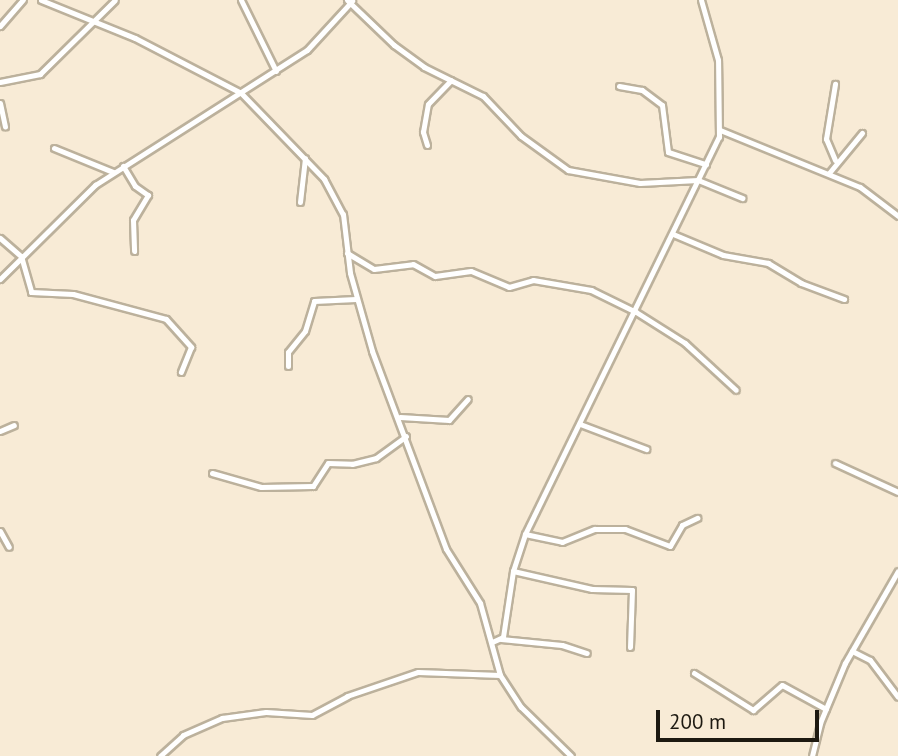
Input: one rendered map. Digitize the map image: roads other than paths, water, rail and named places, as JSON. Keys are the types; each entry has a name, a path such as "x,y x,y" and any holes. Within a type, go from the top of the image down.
{"street":[{"path":"0,26 23,0"},
{"path":"41,0 94,20 241,93 304,158 335,195 343,214 356,299 446,549 480,603 500,675 521,707 571,756"},
{"path":"0,82 34,78 115,0"},
{"path":"241,0 276,71"},
{"path":"501,639 513,571 525,534 636,312 720,130 718,60 701,0"},
{"path":"0,279 56,220 113,172 307,50 351,1 394,45 424,68 492,103 521,135 568,170 639,183 698,180 742,198"},
{"path":"427,145 423,132 428,104 451,80"},
{"path":"835,84 826,139 835,160"},
{"path":"619,86 642,90 662,105 668,152 706,164"},
{"path":"0,103 5,126"},
{"path":"720,130 860,187 898,216"},
{"path":"829,173 835,160 862,133"},
{"path":"54,148 113,172"},
{"path":"300,202 304,158"},
{"path":"123,166 135,186 148,195 133,220 134,251"},
{"path":"673,234 723,255 768,263 801,283 844,299"},
{"path":"0,238 21,256 31,292 72,294 166,319 191,347 181,372"},
{"path":"347,253 374,269 404,264 435,276 471,271 509,287 533,280 573,284 636,312 685,343 736,390"},
{"path":"288,366 288,352 305,331 314,301 356,299"},
{"path":"400,417 449,420 468,399"},
{"path":"580,424 646,449"},
{"path":"0,431 14,425"},
{"path":"212,473 261,487 313,486 328,463 365,461 406,436"},
{"path":"835,463 898,492"},
{"path":"525,534 569,541 595,529 625,529 670,546 682,525 697,518"},
{"path":"0,531 9,547"},
{"path":"513,571 598,590 632,590 630,647"},
{"path":"813,756 826,709 852,651 898,571"},
{"path":"492,642 501,639 562,645 587,653"},
{"path":"852,651 870,660 898,696"},
{"path":"160,756 183,735 222,718 266,712 312,715 347,696 418,672 500,675"},
{"path":"694,673 753,710 782,685 826,709"}]}
